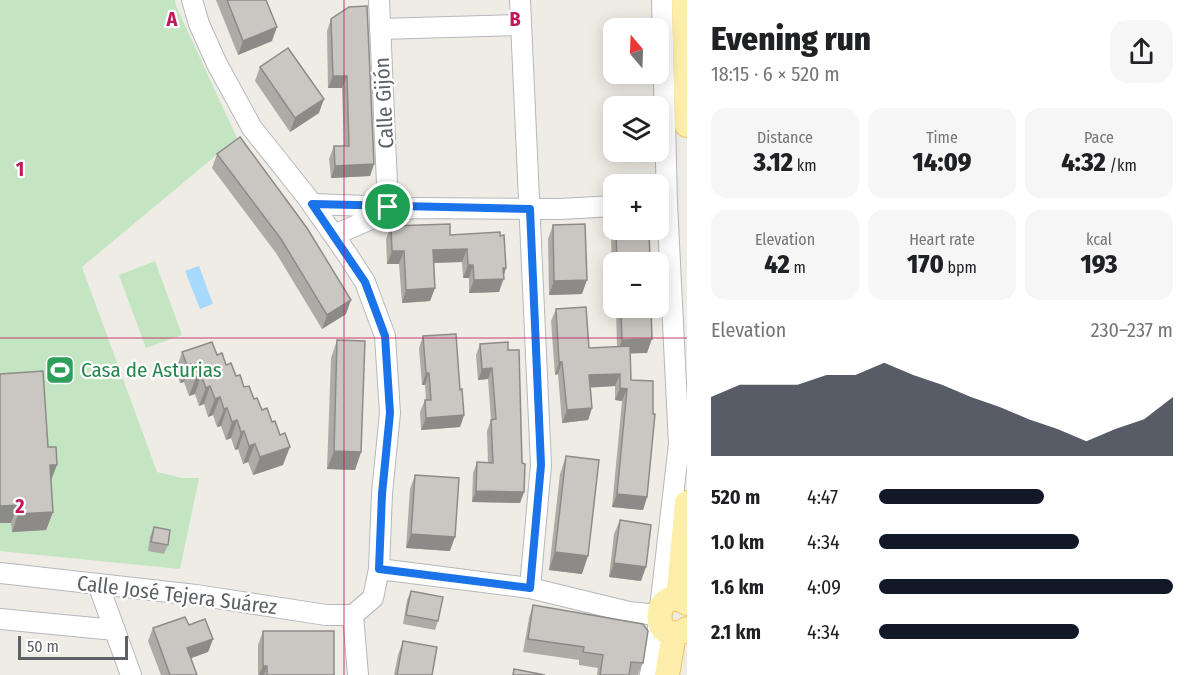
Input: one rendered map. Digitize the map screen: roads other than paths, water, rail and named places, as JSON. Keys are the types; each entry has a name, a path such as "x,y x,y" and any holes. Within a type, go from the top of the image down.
{"main road":[{"path":"684,0 687,125"},
{"path":"667,675 672,616 687,503"}],"street":[{"path":"192,0 199,24 217,64 252,128 312,204 365,282 385,336 390,413 382,494 379,569 373,598 353,615 357,639 358,675"},
{"name":"Calle Gijón","path":"379,0 388,207"},
{"path":"520,0 541,465 530,588"},
{"path":"662,0 663,174"},
{"path":"380,29 521,25"},
{"path":"312,204 530,209 603,206"},
{"path":"334,235 385,213 415,208"},
{"path":"650,675 672,616 679,444 665,240"},
{"path":"379,569 530,588 629,612 672,616"},
{"name":"Calle José Tejera Suárez","path":"0,573 196,595 326,615 353,615"},
{"path":"98,584 131,675"},
{"name":"Calle José Tejera Suárez","path":"0,619 115,630"}],"water":[{"path":"199,266 213,304 200,309 185,271"}],"place":[{"name":"Casa de Asturias","path":"60,370"}]}
